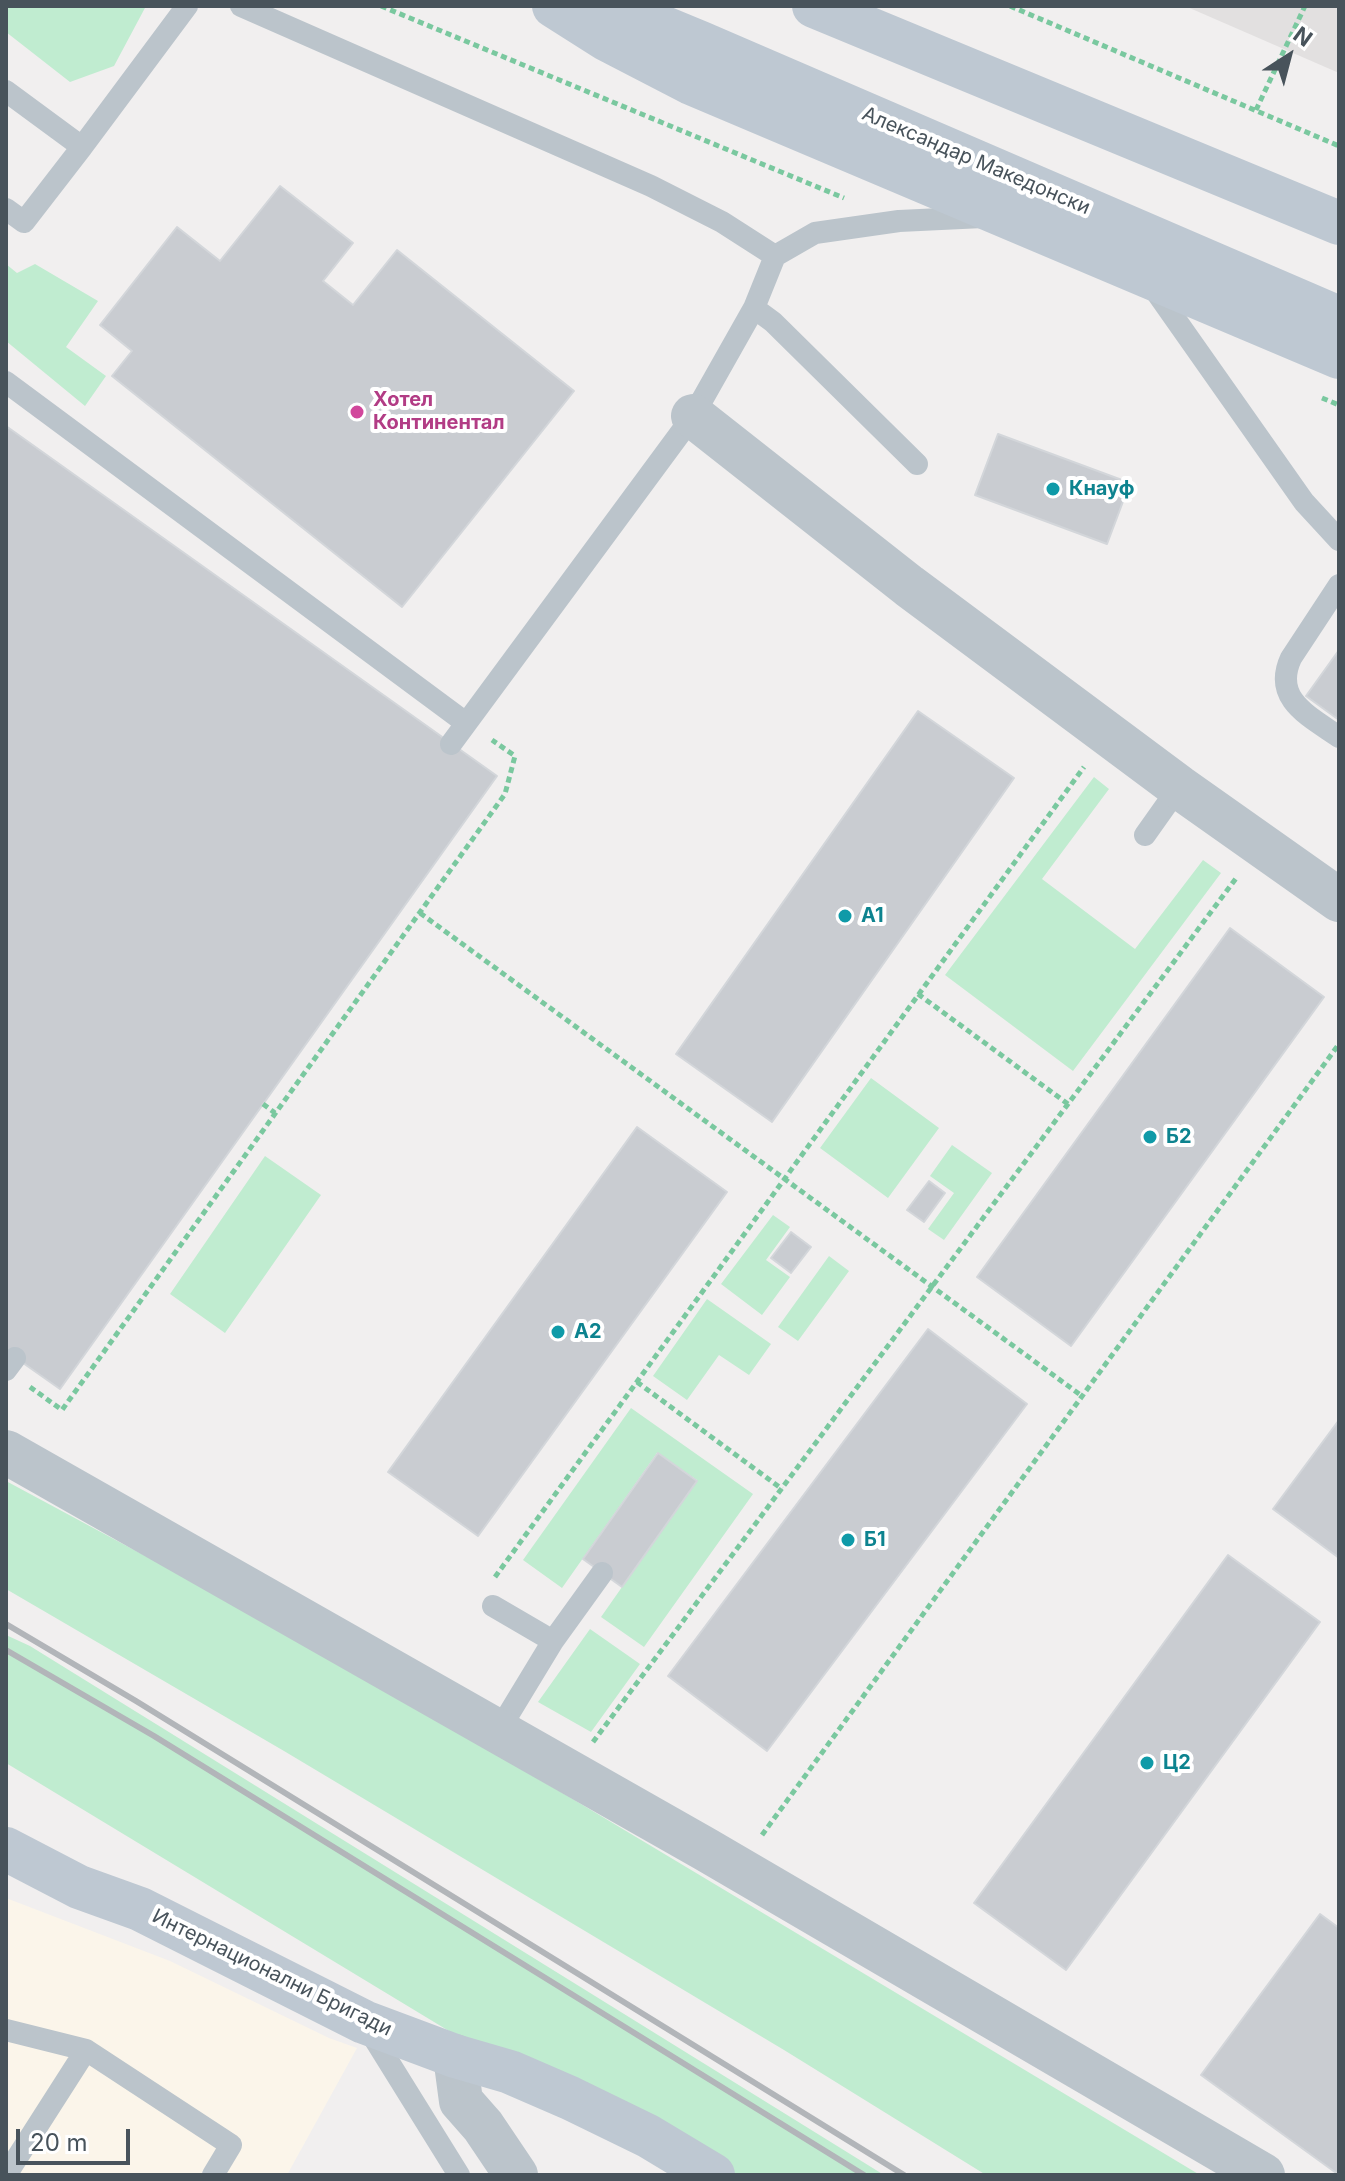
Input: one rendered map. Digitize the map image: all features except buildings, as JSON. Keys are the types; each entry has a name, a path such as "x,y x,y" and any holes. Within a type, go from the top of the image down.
{"street":[{"path":"554,6 606,39 691,83 1339,357"},
{"name":"Александар Македонски","path":"611,6 1339,318"},
{"path":"814,6 1339,223"},
{"path":"693,416 909,586 1179,787 1339,900"},
{"path":"6,1452 499,1730 1263,2175"},
{"name":"Интернационални Бригади","path":"6,1849 79,1887 140,1909 364,2022 455,2056 510,2072 570,2098 648,2136 713,2175"},
{"path":"455,2056 461,2101 483,2126 516,2175"}],"lane":[{"path":"6,209 24,222 187,6"},
{"path":"241,6 651,186 722,222 775,256"},
{"path":"6,91 82,147"},
{"path":"451,744 693,416 754,308 775,256 815,233 938,218 1007,217"},
{"path":"1144,276 1304,502 1339,540"},
{"path":"754,308 773,322 917,464"},
{"path":"6,382 466,723"},
{"path":"1339,585 1291,658 1285,686 1292,700 1339,737"},
{"path":"1145,835 1179,787"},
{"path":"499,1730 553,1641 602,1573"},
{"path":"491,1596 553,1641"},
{"path":"364,2022 459,2175"},
{"path":"6,2030 86,2050 231,2145 213,2175"},
{"path":"6,2175 86,2050"}],"path":[{"path":"1010,6 1339,146"},
{"path":"1256,110 1305,6"},
{"path":"29,1386 62,1410 505,794 515,756 466,723"},
{"path":"491,1596 637,1382 1092,756"},
{"path":"587,1750 1242,869"},
{"path":"420,913 1082,1396"},
{"path":"918,994 1068,1104"},
{"path":"753,1846 1339,1044"},
{"path":"263,1104 275,1113"},
{"path":"637,1382 782,1489"}],"shaded area":[{"path":"1185,6 1339,6 1339,73"},
{"path":"6,1898 170,1961 329,2038 357,2048 287,2175 6,2175"}],"green space":[{"path":"6,6 146,6 114,66 70,82 6,32"},
{"path":"6,264 17,273 35,264 98,301 66,347 106,376 85,406 6,341"},
{"path":"1094,777 1109,789 1042,879 1135,949 1203,860 1221,873 1073,1071 945,975"},
{"path":"871,1078 939,1128 888,1198 820,1148"},
{"path":"952,1145 992,1173 944,1240 928,1229 954,1193 930,1176"},
{"path":"265,1156 321,1195 225,1333 170,1294"},
{"path":"773,1215 790,1227 766,1260 790,1277 762,1315 721,1284"},
{"path":"829,1256 849,1271 798,1341 778,1327"},
{"path":"707,1299 771,1344 749,1375 719,1355 687,1400 653,1376"},
{"path":"631,1408 753,1494 644,1647 601,1617 697,1480 657,1453 562,1588 523,1560"},
{"path":"6,1481 229,1601 566,1795 1200,2175 986,2175 784,2050 284,1751 6,1589"},
{"path":"590,1629 640,1664 591,1732 538,1702"},
{"path":"6,1635 30,1646 884,2175 737,2175 706,2153 482,2051 6,1763"}],"railway":[{"path":"6,1624 904,2175"},
{"path":"6,1650 154,1736 864,2175"}],"place":[{"name":"Хотел Континентал","path":"357,412"},
{"name":"Кнауф","path":"1053,489"},
{"name":"А1","path":"845,916"},
{"name":"Б2","path":"1150,1137"},
{"name":"А2","path":"558,1332"},
{"name":"Б1","path":"848,1540"},
{"name":"Ц2","path":"1147,1763"}]}
